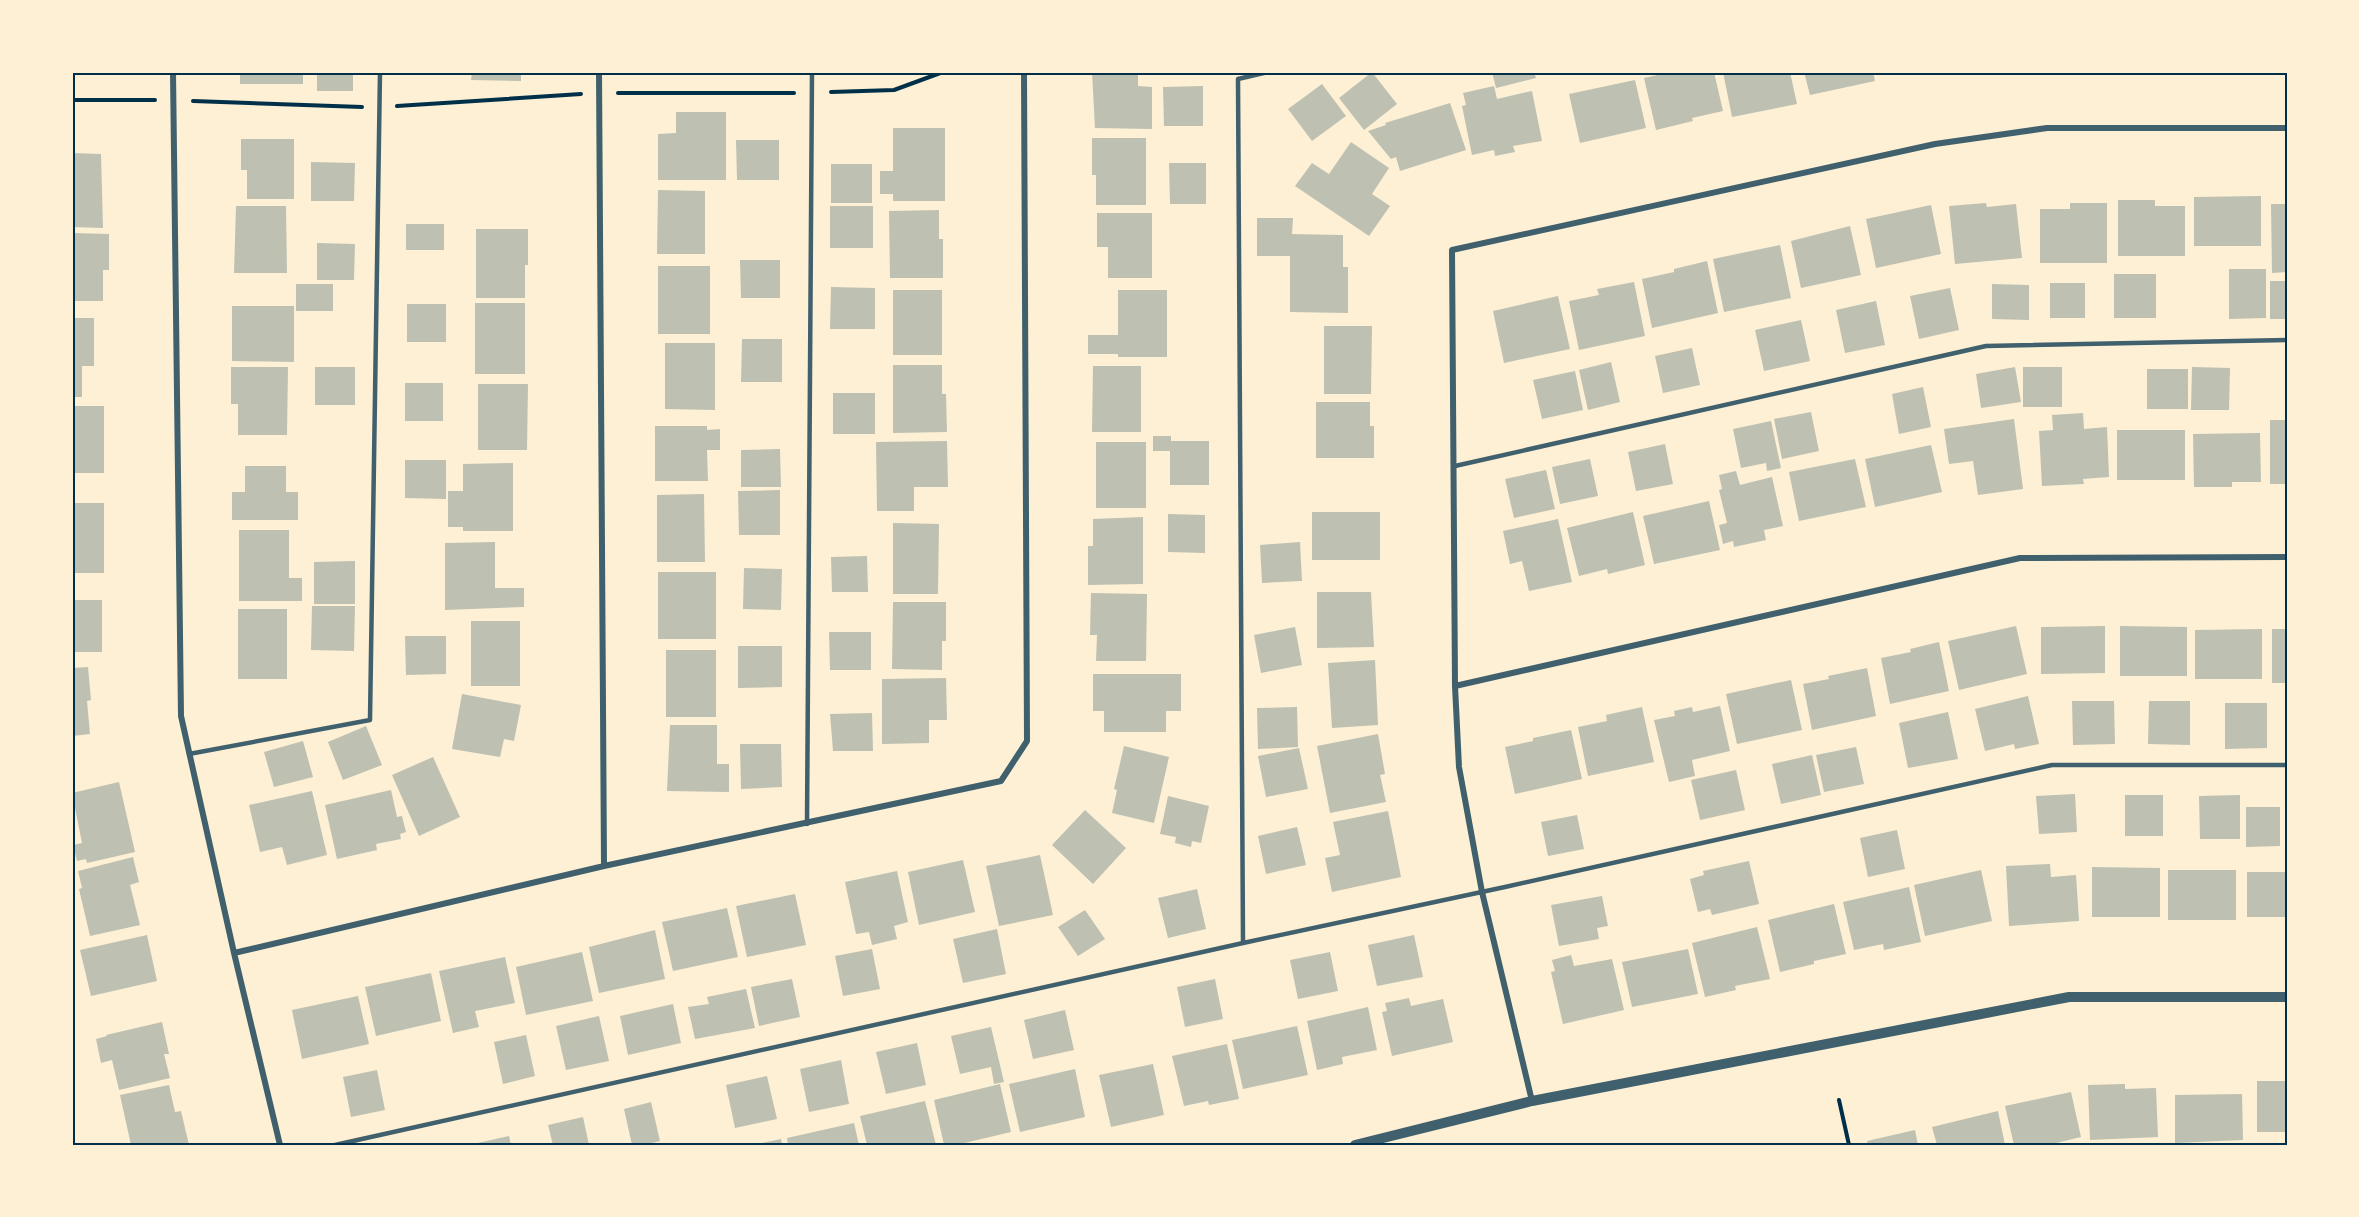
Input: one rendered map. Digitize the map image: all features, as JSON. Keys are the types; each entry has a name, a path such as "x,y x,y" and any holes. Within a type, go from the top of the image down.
{"street":[{"path":"173,72 181,716 280,1145"},
{"path":"599,72 604,866"},
{"path":"234,953 604,866 1001,781 1027,741 1024,72"},
{"path":"1532,1101 1482,892 1459,767 1455,686 1452,250 1935,144 2047,128 2287,128"},
{"path":"1455,686 2020,558 2287,557"},
{"path":"1355,1145 1532,1101 2069,998 2287,998"}],"lane":[{"path":"189,754 370,720 380,72"},
{"path":"807,824 812,72"},
{"path":"1238,72 1243,943"},
{"path":"1238,79 1268,72"},
{"path":"1455,466 1986,346 2287,340"},
{"path":"335,1145 2052,765 2287,765"}],"path":[{"path":"72,100 172,100 379,108 598,93 813,93 894,90 943,72"},
{"path":"1839,1100 1849,1145"}],"building":[{"path":"240,72 303,72 303,84 240,84"},
{"path":"317,72 353,72 353,91 317,91"},
{"path":"472,72 521,72 521,81 471,80"},
{"path":"1092,72 1138,72 1138,86 1152,87 1152,129 1095,128"},
{"path":"1372,72 1397,104 1364,130 1339,98"},
{"path":"1492,72 1534,72 1536,78 1496,88"},
{"path":"1671,72 1714,72 1723,111 1656,130 1644,78"},
{"path":"1723,72 1790,72 1797,104 1732,117"},
{"path":"1804,72 1873,72 1875,81 1810,95"},
{"path":"1635,80 1646,128 1580,143 1569,94"},
{"path":"1322,84 1346,116 1312,141 1288,109"},
{"path":"1203,86 1203,126 1164,126 1163,87"},
{"path":"1494,86 1497,99 1532,91 1542,141 1513,146 1515,152 1495,156 1494,150 1472,155 1462,106 1466,105 1463,93"},
{"path":"1450,103 1466,150 1400,171 1396,157 1391,159 1368,131 1386,125 1385,123"},
{"path":"676,112 726,112 726,180 658,180 658,134 676,133"},
{"path":"893,128 945,128 945,201 893,201 893,194 880,194 880,171 893,171"},
{"path":"1092,138 1146,138 1146,205 1096,205 1096,175 1092,175"},
{"path":"241,139 294,139 294,199 247,199 247,170 241,170"},
{"path":"736,140 779,140 779,180 737,180"},
{"path":"1351,142 1389,168 1372,194 1390,206 1369,236 1295,186 1312,163 1329,174"},
{"path":"72,153 101,154 103,228 72,227"},
{"path":"311,162 355,163 354,201 311,201"},
{"path":"1169,163 1206,163 1206,204 1170,204"},
{"path":"831,164 872,164 872,203 831,203"},
{"path":"658,190 705,191 705,254 657,254"},
{"path":"2261,196 2261,246 2194,246 2194,197"},
{"path":"2118,200 2155,200 2155,206 2185,206 2185,256 2118,256"},
{"path":"1986,203 1987,207 2016,204 2022,258 1955,264 1949,206"},
{"path":"2070,203 2107,203 2107,263 2040,263 2040,209 2070,209"},
{"path":"2271,204 2287,204 2287,272 2272,273"},
{"path":"1931,205 1941,254 1876,268 1866,219"},
{"path":"236,206 286,206 287,273 234,273"},
{"path":"830,206 873,206 873,248 830,248"},
{"path":"939,210 939,239 943,239 943,278 890,278 889,211"},
{"path":"1097,213 1152,213 1152,278 1108,278 1108,247 1097,247"},
{"path":"1257,218 1293,218 1292,234 1343,235 1343,267 1348,267 1348,313 1290,312 1290,256 1257,256"},
{"path":"406,224 444,224 444,250 406,250"},
{"path":"1850,226 1861,275 1801,288 1791,241"},
{"path":"476,229 528,229 525,298 476,298"},
{"path":"72,233 109,234 109,270 103,270 103,301 72,301"},
{"path":"317,243 355,244 354,280 317,280"},
{"path":"1780,245 1791,298 1724,312 1713,259"},
{"path":"740,260 780,260 780,298 741,298"},
{"path":"1707,261 1718,313 1652,328 1642,279"},
{"path":"658,266 710,266 710,334 658,334"},
{"path":"2229,269 2266,269 2266,318 2229,319"},
{"path":"2114,274 2156,274 2156,318 2114,318"},
{"path":"2270,281 2287,281 2287,319 2270,319"},
{"path":"1634,282 1645,336 1579,350 1569,301 1599,295 1597,289"},
{"path":"2050,283 2085,283 2085,318 2050,318"},
{"path":"296,284 333,284 333,311 296,311"},
{"path":"1992,284 2029,285 2029,320 1992,319"},
{"path":"831,287 875,288 875,329 830,329"},
{"path":"1950,288 1959,330 1919,339 1910,296"},
{"path":"893,290 942,290 942,355 893,355"},
{"path":"1118,290 1167,290 1167,357 1118,357 1118,354 1088,354 1088,335 1118,335"},
{"path":"1558,296 1570,349 1504,363 1493,311"},
{"path":"1876,301 1885,345 1845,353 1836,310"},
{"path":"475,303 525,303 525,374 475,374"},
{"path":"407,304 446,304 446,342 407,342"},
{"path":"232,306 294,306 294,362 232,361"},
{"path":"72,318 94,318 94,366 82,366 82,397 72,397"},
{"path":"1801,320 1810,361 1764,371 1755,330"},
{"path":"1324,326 1372,326 1371,394 1324,394"},
{"path":"742,339 782,339 782,382 741,382"},
{"path":"665,343 715,343 715,410 665,409"},
{"path":"1692,348 1700,385 1663,393 1655,356"},
{"path":"1611,362 1620,402 1588,410 1579,370"},
{"path":"893,365 942,365 942,394 946,394 947,432 893,433"},
{"path":"1093,366 1141,366 1141,432 1092,432"},
{"path":"231,367 288,367 287,435 238,435 238,404 231,404"},
{"path":"315,367 355,367 355,405 315,405"},
{"path":"2015,367 2021,402 1981,408 1976,374"},
{"path":"2023,367 2062,367 2062,407 2023,407"},
{"path":"2192,367 2230,368 2229,410 2191,410"},
{"path":"2147,369 2188,369 2188,409 2147,409"},
{"path":"1575,371 1583,410 1542,419 1533,380"},
{"path":"405,383 443,383 443,421 405,421"},
{"path":"478,384 528,384 527,450 478,450"},
{"path":"1923,387 1931,427 1899,434 1892,394"},
{"path":"833,393 875,393 875,434 833,434"},
{"path":"1316,402 1370,402 1370,426 1374,426 1374,458 1316,458"},
{"path":"72,406 104,406 104,473 72,473"},
{"path":"1811,412 1819,451 1782,459 1774,419"},
{"path":"2083,413 2084,429 2107,427 2109,477 2083,479 2084,484 2042,486 2039,431 2053,430 2052,415"},
{"path":"2014,419 2023,489 1978,495 1973,461 1949,464 1944,429"},
{"path":"2270,420 2287,420 2287,484 2270,484"},
{"path":"1771,421 1781,468 1767,471 1766,463 1741,468 1733,429"},
{"path":"655,426 707,426 707,430 720,429 720,450 707,450 708,481 655,481"},
{"path":"2117,430 2185,430 2185,480 2117,480"},
{"path":"2260,433 2261,482 2232,482 2232,487 2194,487 2193,434"},
{"path":"1153,436 1171,436 1171,441 1209,441 1209,485 1170,485 1170,451 1153,451"},
{"path":"947,441 948,487 914,487 914,511 877,511 876,442"},
{"path":"1096,442 1146,442 1146,508 1096,508"},
{"path":"1665,444 1673,484 1636,491 1628,452"},
{"path":"1931,445 1942,492 1875,507 1865,459"},
{"path":"780,449 781,487 741,487 741,450"},
{"path":"1590,459 1598,496 1560,504 1552,467"},
{"path":"1855,459 1866,507 1799,521 1789,472"},
{"path":"405,460 446,460 446,499 405,498"},
{"path":"513,463 513,531 463,531 463,527 448,527 448,491 463,491 463,464"},
{"path":"245,466 286,466 286,492 298,492 298,520 232,520 232,492 245,492"},
{"path":"1546,470 1555,509 1514,518 1505,479"},
{"path":"1736,471 1740,485 1772,477 1783,526 1764,530 1766,540 1734,547 1733,541 1723,544 1719,525 1727,523 1719,490 1722,489 1719,475"},
{"path":"780,490 780,535 739,535 738,491"},
{"path":"704,494 705,562 657,562 657,495"},
{"path":"1709,501 1720,550 1654,564 1643,516"},
{"path":"72,503 104,503 104,573 72,573"},
{"path":"1312,512 1380,512 1380,560 1312,560"},
{"path":"1633,512 1645,565 1608,574 1607,569 1579,576 1567,528"},
{"path":"1168,514 1205,515 1205,553 1168,552"},
{"path":"1143,517 1143,584 1088,585 1088,546 1093,546 1093,519"},
{"path":"1558,519 1572,582 1529,591 1522,561 1510,564 1503,531"},
{"path":"893,523 939,524 938,594 893,594"},
{"path":"239,530 289,530 289,578 302,578 302,601 239,601"},
{"path":"495,542 495,588 524,588 524,607 445,610 445,543"},
{"path":"1300,542 1302,581 1262,583 1260,545"},
{"path":"867,556 868,592 832,592 831,557"},
{"path":"355,561 355,604 314,604 314,562"},
{"path":"744,568 782,569 781,610 743,609"},
{"path":"658,572 716,572 716,639 658,639"},
{"path":"1317,592 1371,592 1374,647 1317,648"},
{"path":"1091,593 1147,594 1146,661 1096,661 1097,635 1090,635"},
{"path":"72,600 102,600 102,652 72,652"},
{"path":"893,602 946,602 946,641 942,641 942,670 892,669"},
{"path":"312,606 355,606 354,651 311,650"},
{"path":"238,609 287,609 287,679 238,679"},
{"path":"471,621 520,621 520,686 471,686"},
{"path":"2016,626 2027,674 1959,690 1948,641"},
{"path":"2105,626 2105,673 2041,674 2041,627"},
{"path":"2120,626 2187,627 2187,676 2120,676"},
{"path":"1295,627 1302,665 1261,673 1254,635"},
{"path":"2262,629 2262,679 2195,679 2195,630"},
{"path":"2272,629 2287,629 2287,683 2272,683"},
{"path":"829,632 871,632 871,670 830,670"},
{"path":"405,636 446,636 446,674 406,675"},
{"path":"1939,642 1949,691 1890,704 1881,658 1911,652 1910,649"},
{"path":"738,646 782,646 782,687 738,688"},
{"path":"666,650 716,650 716,717 666,717"},
{"path":"1375,660 1378,725 1332,728 1328,663"},
{"path":"88,667 91,700 87,701 90,734 72,736 72,668"},
{"path":"1867,668 1876,716 1812,730 1803,684"},
{"path":"1093,674 1181,674 1181,711 1166,711 1166,732 1104,732 1104,711 1093,711"},
{"path":"946,678 947,720 929,720 929,743 882,744 882,679"},
{"path":"1791,680 1802,730 1737,744 1726,694"},
{"path":"462,694 521,705 514,741 504,739 500,757 452,749"},
{"path":"2028,696 2039,744 2015,749 2014,744 1985,751 1975,709"},
{"path":"2072,701 2114,701 2115,744 2073,745"},
{"path":"2149,701 2190,701 2190,745 2148,744"},
{"path":"2225,703 2267,703 2267,748 2225,749"},
{"path":"1720,706 1730,751 1692,760 1695,776 1669,782 1654,720 1675,716 1674,711 1692,707 1693,712"},
{"path":"1297,707 1298,747 1258,749 1257,708"},
{"path":"1642,707 1654,762 1588,776 1578,727 1607,721 1606,715"},
{"path":"1948,712 1958,759 1908,768 1899,723"},
{"path":"872,713 873,751 833,751 830,714"},
{"path":"670,725 717,725 717,764 729,764 729,792 667,791"},
{"path":"366,726 382,765 343,780 328,742"},
{"path":"1571,730 1582,779 1515,794 1505,747"},
{"path":"1378,734 1385,774 1380,775 1386,802 1330,813 1317,746"},
{"path":"303,741 313,777 274,787 264,752"},
{"path":"740,744 781,744 782,787 741,789"},
{"path":"1124,746 1169,757 1154,823 1112,813 1117,790 1114,789"},
{"path":"1856,747 1864,784 1824,792 1816,755"},
{"path":"1299,748 1308,789 1266,797 1258,756"},
{"path":"1812,755 1821,795 1781,804 1772,764"},
{"path":"433,757 460,817 419,836 392,775"},
{"path":"1736,770 1745,810 1700,820 1691,780"},
{"path":"119,782 135,852 87,863 86,859 77,861 73,845 82,843 72,793"},
{"path":"391,790 397,817 402,816 406,832 400,834 401,839 376,844 377,850 337,859 325,805"},
{"path":"312,791 327,855 287,865 282,847 260,852 249,805"},
{"path":"2075,794 2077,832 2039,834 2036,796"},
{"path":"2125,795 2163,795 2163,836 2125,836"},
{"path":"2240,795 2240,839 2200,839 2199,796"},
{"path":"1168,796 1209,806 1201,843 1192,841 1191,847 1175,843 1176,837 1160,834"},
{"path":"2246,807 2280,807 2280,846 2246,847"},
{"path":"1085,810 1126,848 1093,884 1052,845"},
{"path":"1388,811 1401,877 1332,892 1325,858 1340,855 1333,822"},
{"path":"1577,815 1584,849 1548,856 1541,822"},
{"path":"1297,827 1306,865 1266,874 1258,836"},
{"path":"1897,830 1905,869 1868,877 1860,838"},
{"path":"1040,855 1053,915 999,926 986,866"},
{"path":"133,857 139,882 130,885 140,925 90,936 79,889 82,888 78,871"},
{"path":"963,860 975,912 919,925 908,872"},
{"path":"1749,861 1759,904 1712,915 1710,909 1698,912 1690,879 1704,875 1703,871"},
{"path":"2050,864 2051,877 2076,875 2079,921 2009,926 2006,866"},
{"path":"2092,867 2160,868 2160,917 2092,917"},
{"path":"1981,870 1992,921 1925,936 1914,885"},
{"path":"2168,870 2236,870 2236,920 2168,920"},
{"path":"897,871 908,922 894,926 897,939 872,945 869,932 856,934 845,882"},
{"path":"2247,872 2287,872 2287,917 2247,917"},
{"path":"1909,887 1921,942 1884,950 1883,944 1854,950 1843,902"},
{"path":"1197,889 1206,929 1168,938 1158,898"},
{"path":"795,894 806,945 747,957 736,906"},
{"path":"1602,896 1608,926 1597,928 1599,939 1559,946 1551,905"},
{"path":"1834,904 1846,954 1780,972 1768,920"},
{"path":"727,908 738,957 673,971 662,922"},
{"path":"1085,910 1105,939 1078,956 1058,927"},
{"path":"1757,927 1770,979 1735,986 1736,990 1705,997 1692,943"},
{"path":"997,929 1006,974 963,983 953,939"},
{"path":"655,930 665,979 599,993 589,947"},
{"path":"147,935 157,981 91,996 80,950"},
{"path":"1414,935 1423,977 1377,986 1368,945"},
{"path":"872,949 880,989 843,996 835,956"},
{"path":"1688,949 1698,994 1632,1007 1622,962"},
{"path":"582,952 593,1001 526,1015 516,967"},
{"path":"1330,952 1338,991 1298,999 1290,960"},
{"path":"1571,955 1574,966 1612,959 1624,1010 1563,1024 1551,972 1555,971 1552,960"},
{"path":"505,957 515,1003 475,1011 479,1027 453,1033 439,971"},
{"path":"431,973 441,1021 376,1036 365,987"},
{"path":"792,979 800,1017 759,1026 751,987"},
{"path":"1215,979 1223,1019 1185,1027 1177,987"},
{"path":"746,989 755,1028 695,1039 688,1007 709,1004 707,997"},
{"path":"358,996 369,1044 302,1059 292,1010"},
{"path":"1409,998 1411,1006 1443,999 1453,1042 1392,1056 1382,1012 1387,1011 1385,1003"},
{"path":"673,1004 681,1043 628,1055 620,1016"},
{"path":"1368,1007 1377,1050 1342,1057 1343,1064 1317,1070 1307,1021"},
{"path":"1065,1010 1074,1050 1033,1059 1024,1020"},
{"path":"599,1016 609,1061 566,1070 556,1026"},
{"path":"162,1022 169,1054 164,1054 170,1078 119,1090 112,1060 101,1063 96,1039"},
{"path":"1297,1026 1308,1075 1243,1089 1232,1040"},
{"path":"991,1027 1004,1082 994,1084 991,1067 960,1074 951,1036"},
{"path":"526,1035 535,1076 503,1084 494,1042"},
{"path":"917,1043 926,1085 886,1094 876,1052"},
{"path":"1227,1044 1239,1099 1209,1105 1208,1101 1184,1106 1172,1056"},
{"path":"841,1060 849,1104 809,1112 800,1069"},
{"path":"1153,1064 1164,1115 1111,1127 1099,1075"},
{"path":"1075,1069 1085,1117 1020,1132 1009,1084"},
{"path":"377,1070 385,1110 351,1117 343,1077"},
{"path":"767,1076 777,1119 735,1128 726,1085"},
{"path":"2257,1081 2287,1081 2287,1132 2257,1132"},
{"path":"1000,1084 1011,1132 956,1145 944,1145 934,1100"},
{"path":"2125,1084 2125,1089 2156,1088 2158,1137 2090,1140 2088,1085"},
{"path":"169,1085 175,1112 181,1111 189,1145 131,1145 120,1095"},
{"path":"2071,1092 2081,1137 2048,1145 2014,1145 2005,1106"},
{"path":"2242,1094 2243,1140 2175,1143 2175,1095"},
{"path":"925,1101 936,1145 867,1145 860,1116"},
{"path":"651,1102 660,1141 632,1145 624,1109"},
{"path":"1998,1111 2005,1145 1937,1145 1932,1127"},
{"path":"583,1117 589,1145 553,1145 548,1125"},
{"path":"854,1123 859,1145 788,1145 787,1138"},
{"path":"1915,1130 1918,1145 1868,1145 1867,1141"},
{"path":"509,1136 511,1145 473,1144"},
{"path":"781,1139 782,1145 757,1145 757,1144"}]}
